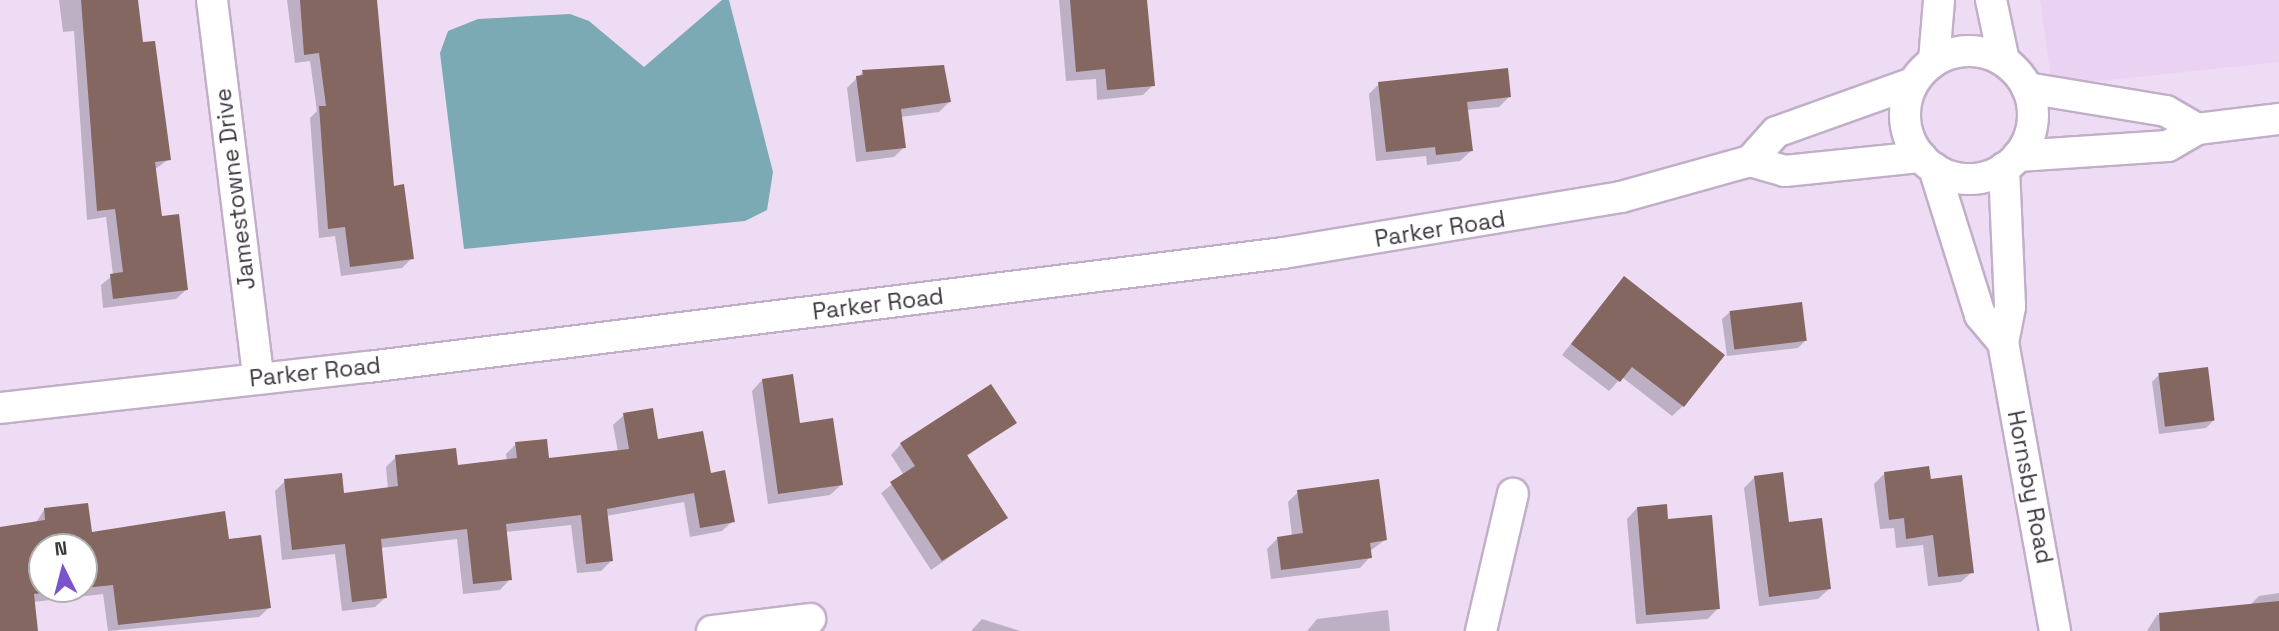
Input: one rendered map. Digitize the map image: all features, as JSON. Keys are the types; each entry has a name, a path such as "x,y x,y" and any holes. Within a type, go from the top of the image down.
{"street":[{"name":"Jamestowne Drive","path":"212,0 258,377"},
{"path":"1934,61 1939,0"},
{"path":"1991,0 2004,61 2027,88 2032,124 2011,162"},
{"path":"2003,342 1980,315 1928,163 1906,124 1907,94 1913,83 1934,61 1969,51 2004,61"},
{"path":"1913,83 1776,132 1750,161 1785,171 1928,163 1969,179 2011,162 2168,146 2197,128 2279,119"},
{"path":"2027,88 2166,111 2197,128"},
{"name":"Parker Road","path":"0,408 1283,253 1621,197 1750,161"},
{"name":"Hornsby Road","path":"2011,162 2010,307 2003,342 2055,631"},
{"path":"1481,631 1513,494"},
{"path":"712,631 810,619"}],"shaded area":[{"path":"722,0 729,0 773,172 767,210 745,221 464,249 440,53 448,31 478,19 570,14 589,21 644,67"},
{"path":"2040,0 2279,0 2279,62 2052,86"}],"building":[{"path":"81,0 138,0 143,42 155,41 171,160 155,162 162,216 179,214 188,290 113,299 110,274 123,272 115,209 97,211"},
{"path":"300,0 377,0 394,186 404,184 414,259 350,267 345,227 328,229 319,106 326,106 319,53 304,55"},
{"path":"1070,0 1147,0 1155,86 1107,90 1105,69 1076,72"},
{"path":"944,65 951,102 901,109 906,148 866,152 856,76 863,75 862,70"},
{"path":"1508,68 1511,97 1467,102 1473,151 1436,155 1435,147 1386,152 1378,82"},
{"path":"1624,276 1725,355 1684,407 1632,367 1620,382 1571,344"},
{"path":"1802,302 1807,341 1734,350 1730,311"},
{"path":"2208,367 2215,421 2165,427 2158,373"},
{"path":"793,374 800,423 833,418 843,485 778,494 762,379"},
{"path":"991,384 1017,423 967,455 1008,518 942,561 890,482 915,466 900,443"},
{"path":"653,408 658,439 703,431 711,473 725,470 735,522 700,528 694,493 607,509 613,561 586,564 581,515 506,524 512,580 473,584 467,529 381,539 387,598 352,602 345,544 292,550 284,479 342,473 344,493 398,486 395,455 456,448 458,465 517,458 515,442 547,439 549,458 629,449 623,413"},
{"path":"1929,466 1931,479 1962,475 1974,573 1938,577 1933,535 1906,539 1904,518 1889,520 1884,472"},
{"path":"1783,472 1789,522 1822,518 1831,589 1769,597 1754,476"},
{"path":"1379,479 1387,540 1370,543 1372,558 1281,570 1277,537 1303,533 1297,490"},
{"path":"88,503 92,532 225,511 229,539 261,535 271,608 118,625 113,585 98,587 98,533 28,533 28,603 35,603 38,631 0,631 0,527 45,520 44,508"},
{"path":"1667,504 1668,519 1712,515 1720,609 1646,615 1637,507"},
{"path":"2279,601 2279,631 2160,631 2159,613"}]}
